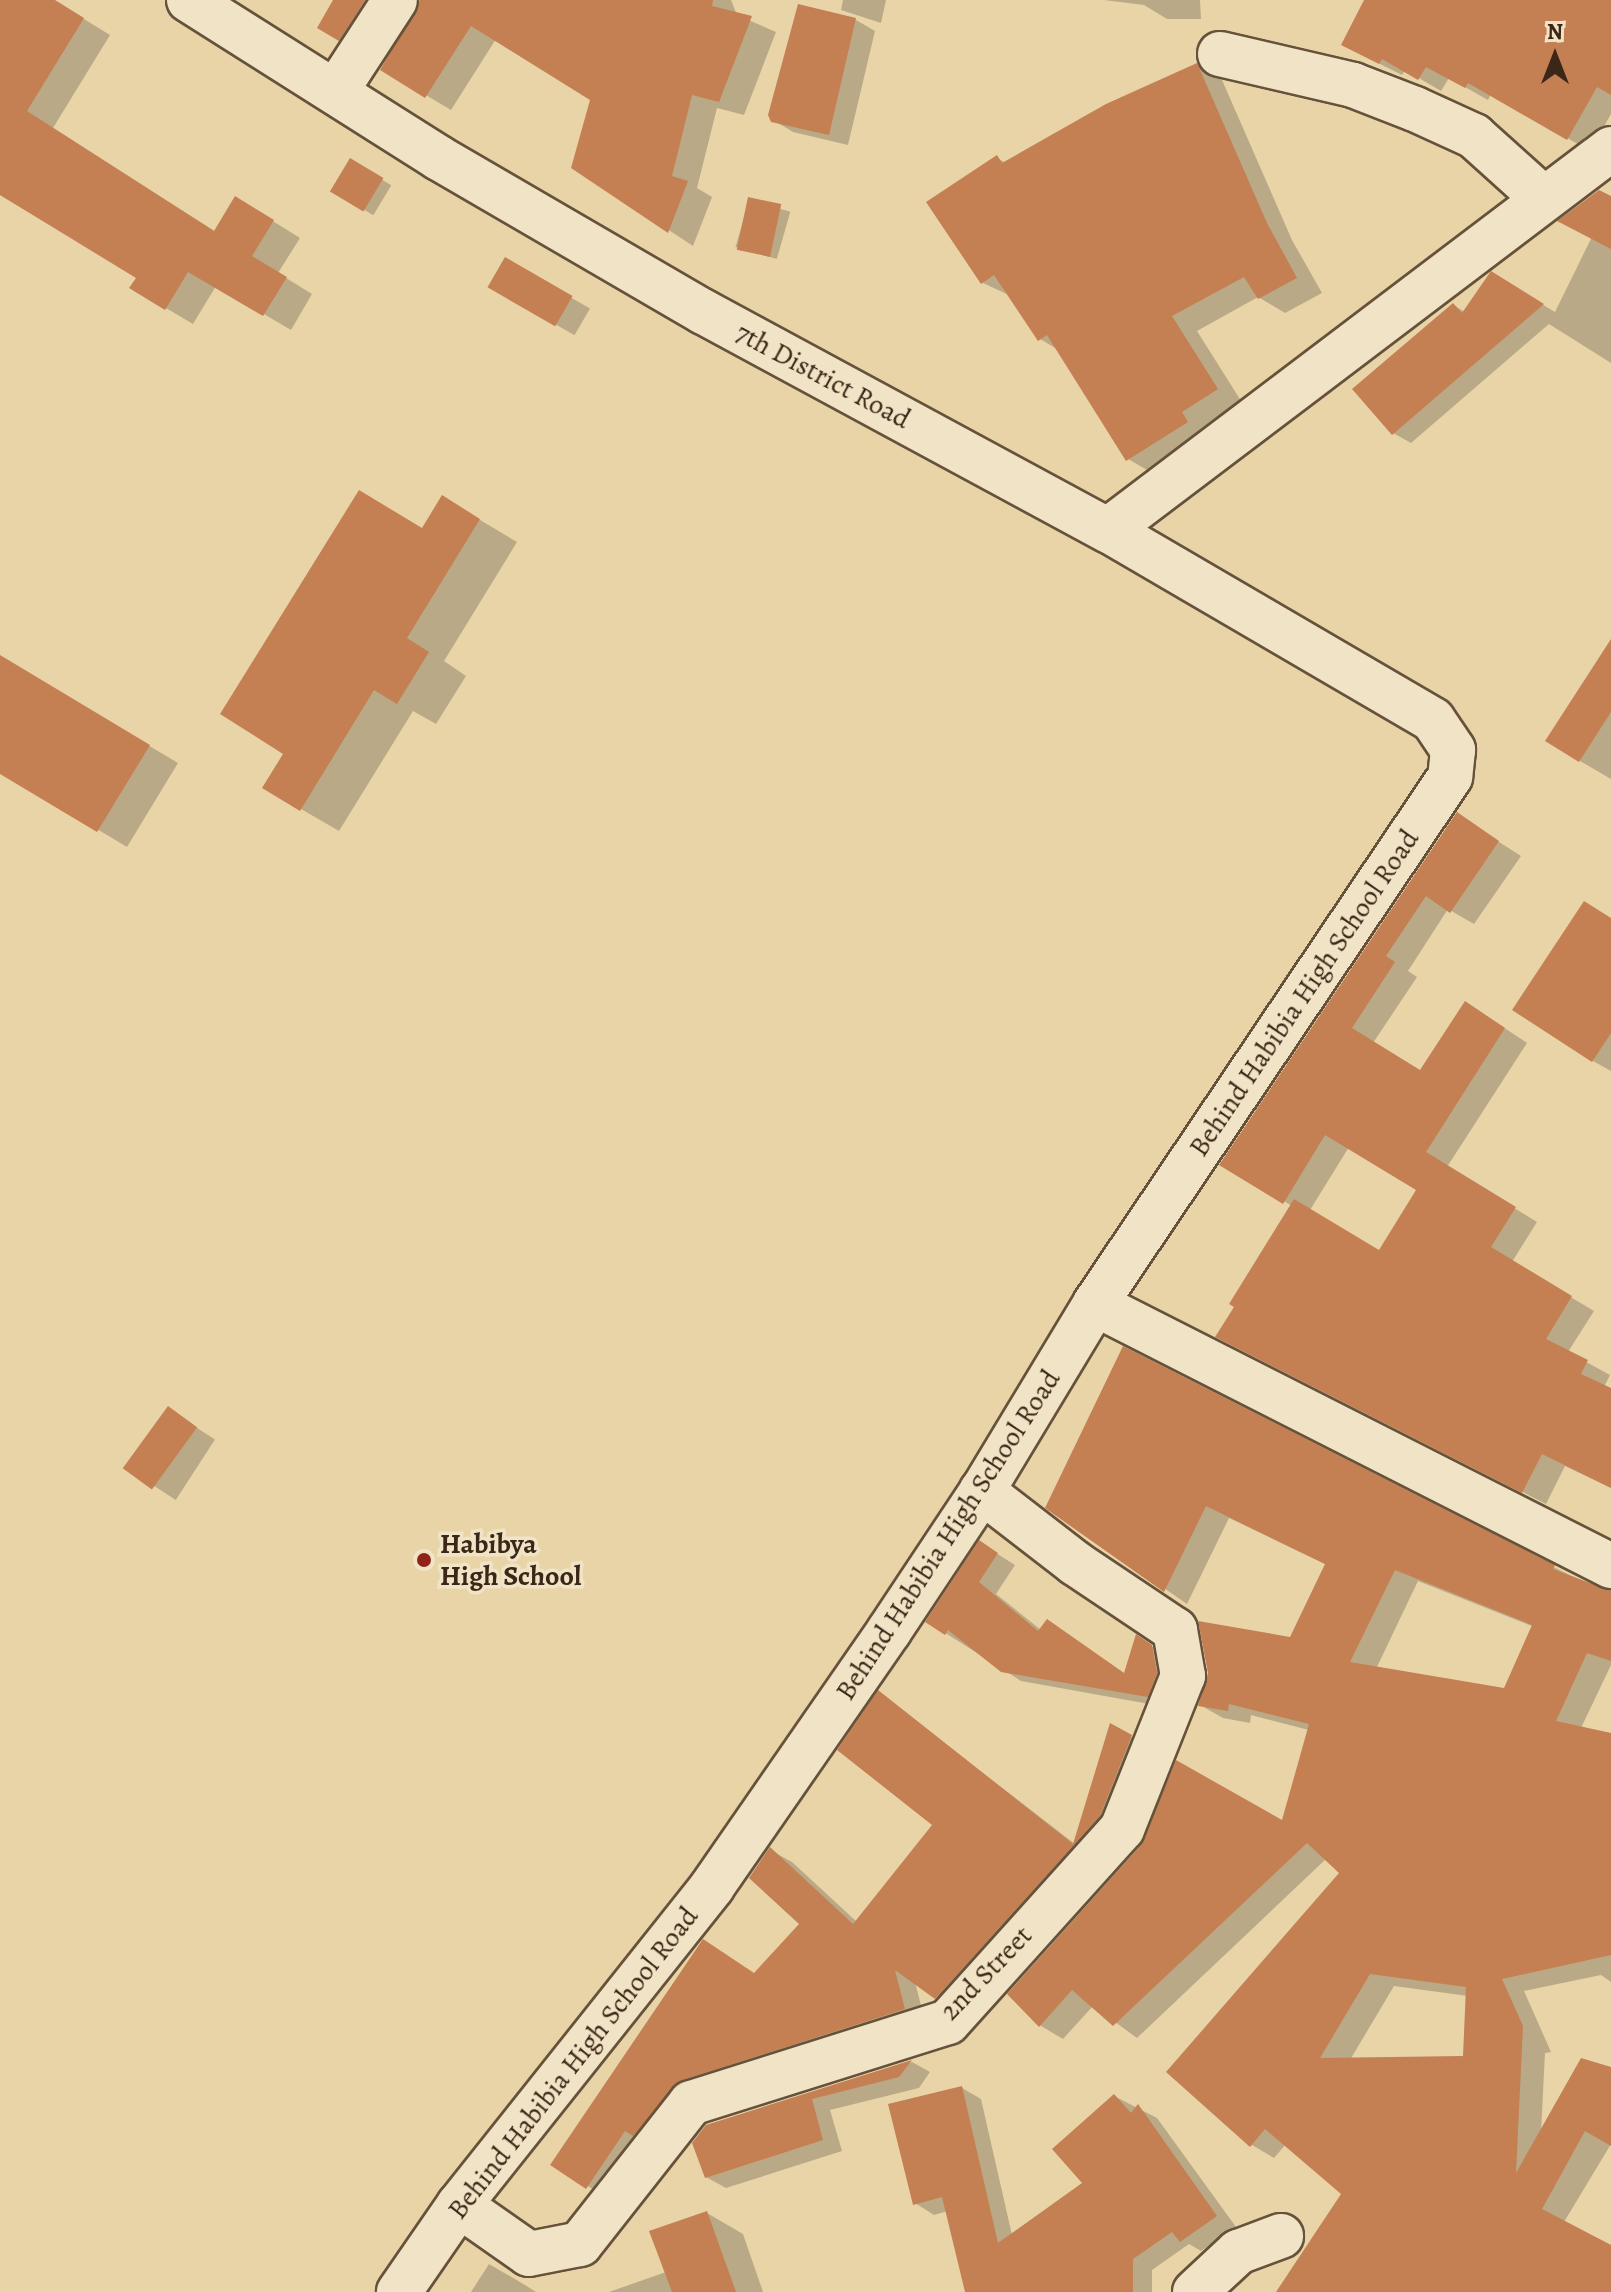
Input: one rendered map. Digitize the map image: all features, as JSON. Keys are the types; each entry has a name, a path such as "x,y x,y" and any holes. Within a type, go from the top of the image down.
{"street":[{"name":"7th District Road","path":"189,0 439,158 704,312 1108,530 1433,720 1453,750"},
{"path":"336,91 395,0"},
{"path":"1220,54 1353,85 1415,109 1474,136 1544,199"},
{"path":"1108,530 1611,149"},
{"name":"Behind Habibia High School Road","path":"399,2292 459,2205 712,1887 982,1491 1095,1304 1450,777 1453,750"},
{"path":"1095,1304 1611,1566"},
{"name":"2nd Street","path":"459,2205 529,2254 580,2244 691,2103 948,2022 1122,1829 1183,1676 1175,1630 982,1491"},
{"path":"1195,2292 1238,2252 1281,2236"}],"building":[{"path":"0,0 55,0 84,18 27,111 214,231 235,196 274,220 252,256 287,277 263,316 188,272 165,310 129,288 136,278 0,195"},
{"path":"333,0 365,0 339,41 317,28"},
{"path":"420,0 713,0 712,6 752,16 719,102 692,95 672,176 688,181 668,233 571,168 590,100 471,26 425,98 380,70"},
{"path":"1364,0 1611,0 1611,95 1597,87 1567,140 1468,83 1465,88 1426,67 1418,80 1382,59 1379,64 1341,45"},
{"path":"798,4 856,18 829,135 771,122 768,115"},
{"path":"1197,63 1267,223 1297,278 1258,299 1244,277 1172,316 1218,389 1182,412 1188,422 1126,461 1047,335 1038,341 994,275 981,284 926,202 997,155 1002,163 1106,104"},
{"path":"350,158 383,178 363,212 330,191"},
{"path":"1599,190 1611,196 1611,249 1557,221"},
{"path":"748,197 781,204 770,257 737,250"},
{"path":"505,257 573,296 555,326 488,287"},
{"path":"1491,271 1544,304 1392,435 1352,389 1453,303 1462,313"},
{"path":"359,490 422,528 442,495 480,519 407,638 429,652 397,704 374,690 300,811 262,788 283,754 220,714"},
{"path":"1611,639 1611,712 1579,762 1545,741"},
{"path":"0,655 150,745 97,832 0,774"},
{"path":"1457,812 1499,841 1450,913 1426,896 1386,956 1395,962 1352,1028 1420,1070 1465,1001 1505,1028 1426,1152 1516,1207 1491,1247 1572,1296 1546,1339 1588,1360 1581,1374 1611,1388 1611,1488 1542,1454 1522,1493 1215,1337 1234,1307 1229,1304 1294,1199 1379,1250 1416,1190 1325,1135 1283,1204 1219,1165"},
{"path":"1584,901 1611,918 1611,1033 1592,1062 1512,1010"},
{"path":"1123,1346 1555,1565 1553,1569 1611,1591 1611,1661 1587,1653 1556,1721 1611,1733 1611,1955 1502,1979 1523,2026 1516,2173 1581,2058 1611,2067 1611,2146 1585,2131 1542,2209 1611,2245 1611,2292 1276,2292 1341,2194 1265,2129 1250,2147 1166,2072 1339,1873 1307,1843 1113,2026 1072,1990 1039,2027 1007,1994 1141,1845 1176,1760 1282,1820 1309,1724 1229,1704 1228,1711 1198,1706 1208,1673 1198,1621 1290,1637 1325,1564 1206,1506 1164,1592 1045,1508","holes":["1395,1570 1532,1625 1504,1688 1350,1662","1370,1974 1466,1987 1463,2056 1320,2058"]},
{"path":"168,1406 197,1427 152,1489 123,1468"},
{"path":"979,1540 998,1553 979,1582 1038,1631 1047,1619 1124,1673 1136,1634 1152,1645 1157,1673 1148,1697 1001,1672 948,1630 945,1635 925,1622"},
{"path":"878,1690 1073,1844 1110,1723 1132,1735 1100,1816 935,1999 895,1970 905,2009 683,2080 633,2136 625,2131 586,2189 550,2165 703,1939 754,1973 799,1924 749,1878 770,1847 853,1924 932,1825 837,1750"},
{"path":"912,2060 899,2077 812,2099 823,2140 705,2178 692,2143 706,2125"},
{"path":"962,2086 998,2243 1082,2183 1052,2149 1114,2094 1131,2113 1138,2104 1217,2216 1180,2242 1172,2232 1133,2259 1133,2292 965,2292 942,2197 913,2205 888,2104"},
{"path":"707,2211 736,2292 672,2292 649,2231"}],"place":[{"name":"Habibya High School","path":"424,1560"}]}
